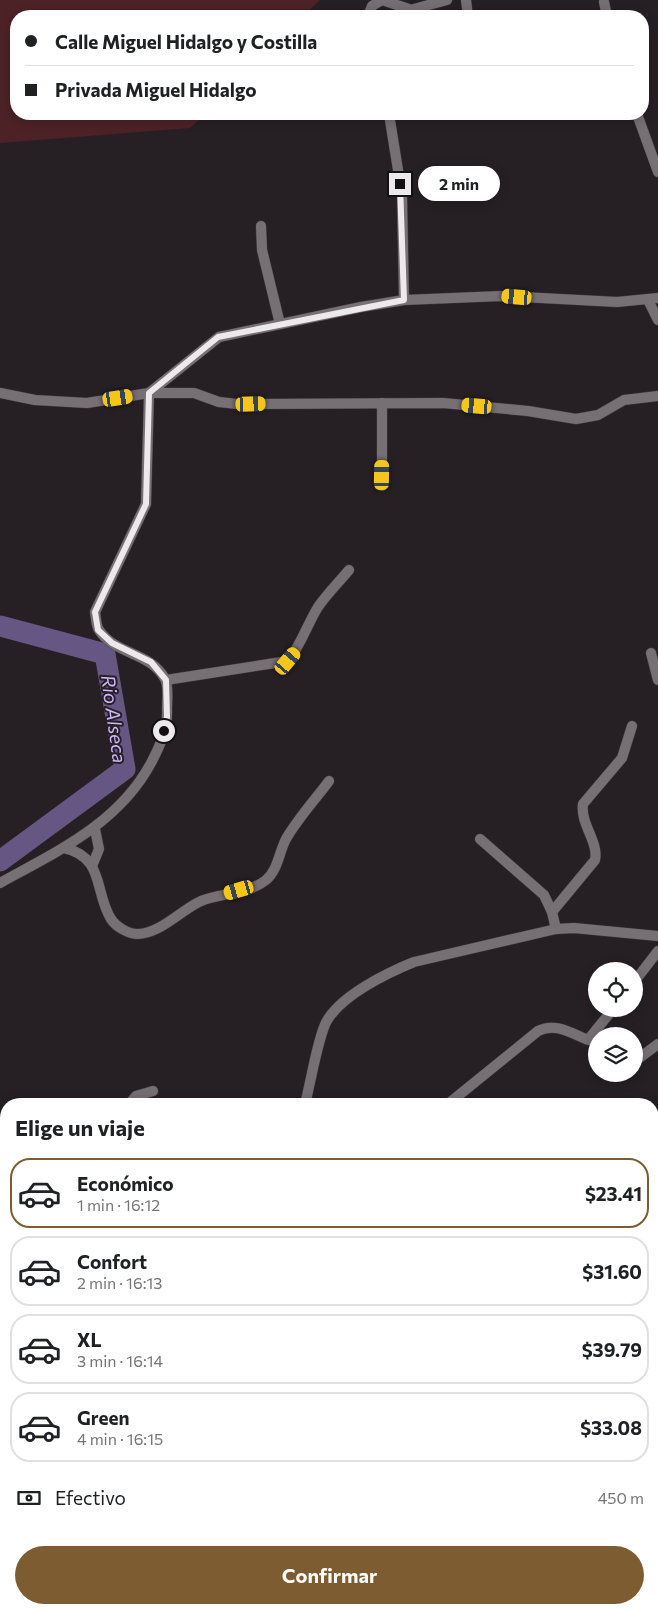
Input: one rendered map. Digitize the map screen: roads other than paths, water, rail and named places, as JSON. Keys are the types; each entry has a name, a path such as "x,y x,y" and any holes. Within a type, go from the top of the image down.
{"street":[{"path":"370,10 372,6 382,0 414,9 447,0"},
{"path":"604,2 606,10"},
{"path":"390,120 402,196 404,300"},
{"path":"639,120 658,172"},
{"path":"261,226 262,250 280,324"},
{"path":"0,883 95,829 138,785 161,745 167,717 166,680 151,662 112,643 98,630 95,612 146,504 149,393 218,337 404,300 501,296 564,301 653,299 658,320"},
{"path":"0,393 35,400 87,403 149,393 194,393 219,402 237,404 444,403 528,411 576,419 598,415 624,400 658,396"},
{"path":"382,404 382,486"},
{"path":"166,680 288,661 297,650 304,631 320,604 349,570"},
{"path":"651,653 658,680"},
{"path":"552,912 595,860 595,850 582,813 583,804 622,758 632,726"},
{"path":"64,848 81,854 92,866 112,920 131,933 150,931 202,901 258,885 267,879 273,872 287,837 329,781"},
{"path":"92,866 99,849 95,829"},
{"path":"480,839 544,895 552,912 556,928"},
{"path":"307,1098 327,1019 344,1002 392,971 414,962 556,928 658,936"},
{"path":"643,970 658,951"},
{"path":"456,1098 548,1026 557,1027 588,1040 607,1017"},
{"path":"643,1055 658,1044"},
{"path":"134,1098 152,1091"}],"waterway":[{"name":"Rio Alseca","path":"0,626 105,654 125,769 0,861"}]}
